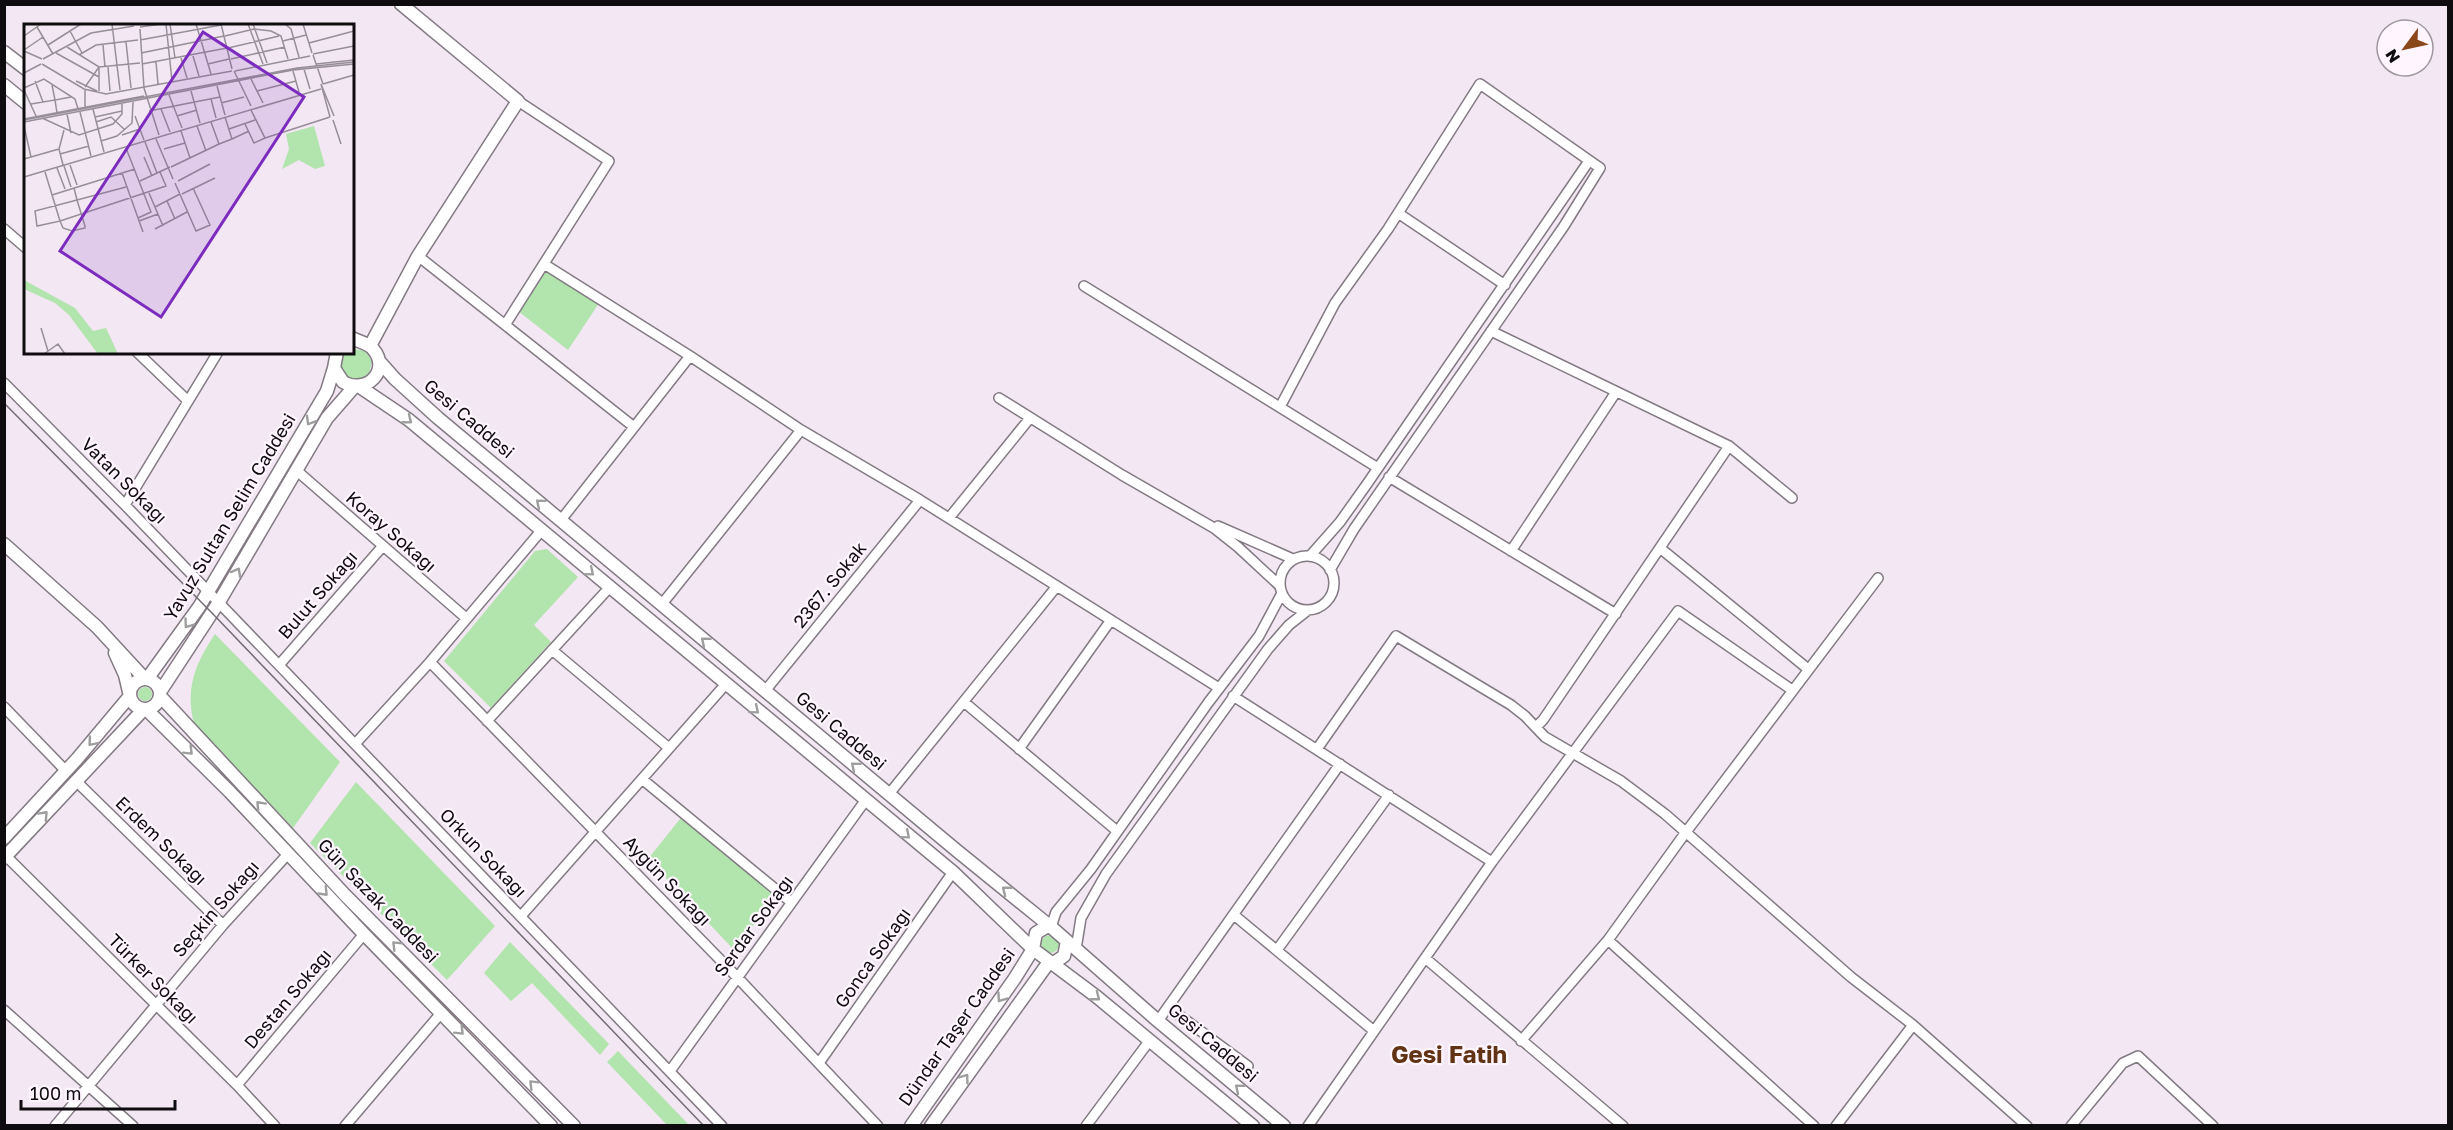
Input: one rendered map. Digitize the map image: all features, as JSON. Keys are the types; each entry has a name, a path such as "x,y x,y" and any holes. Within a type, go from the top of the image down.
{"street":[{"path":"401,4 518,100 609,161 505,325"},
{"path":"4,52 24,67"},
{"path":"1280,407 1335,303 1398,213 1480,84 1600,168 1564,226 1341,548 1330,570"},
{"path":"4,85 24,101"},
{"path":"358,342 418,256 518,100"},
{"path":"1310,556 1340,522 1589,161"},
{"path":"1398,213 1505,285"},
{"path":"6,232 24,246"},
{"path":"418,256 634,427"},
{"path":"544,264 690,356 801,430 920,500 1219,688"},
{"path":"1084,286 1378,468"},
{"path":"1491,331 1729,446 1792,498"},
{"name":"Gesi Caddesi","path":"358,342 379,361 394,379 438,418 765,692 1051,927 1158,1021 1284,1125"},
{"path":"139,354 188,401"},
{"path":"125,505 217,354"},
{"path":"561,520 690,356"},
{"path":"335,361 343,382 357,387 409,420 953,873 1033,949"},
{"name":"Yavuz Sultan Selim Caddesi","path":"146,679 191,620 209,591 327,391 335,361"},
{"name":"Yavuz Sultan Selim Caddesi","path":"160,694 219,602 327,418 357,387 375,377 379,361"},
{"name":"Vatan Sokağı","path":"4,383 219,602"},
{"path":"1510,551 1616,392"},
{"path":"999,398 1227,537 1281,590 1295,607 1308,610"},
{"path":"949,518 1030,418"},
{"path":"662,604 801,430"},
{"path":"1536,727 1616,614 1729,446"},
{"name":"Koray Sokağı","path":"296,471 466,618"},
{"path":"1389,477 1616,614"},
{"name":"2367. Sokak","path":"765,692 920,500"},
{"path":"1072,945 1081,918 1095,892 1233,696 1275,640 1308,610 1320,606 1330,597 1334,584 1330,570 1321,560 1310,556 1293,559 1188,513"},
{"path":"355,744 429,662 541,531"},
{"path":"4,544 97,627 146,679 156,683 160,694 156,705 145,710 5,857"},
{"name":"Bulut Sokağı","path":"279,665 382,547"},
{"path":"1660,548 1808,669"},
{"path":"1051,927 1056,912 1091,869 1219,688 1259,636 1281,590 1281,573 1293,559"},
{"path":"1521,1041 1608,940 1686,832 1878,578"},
{"path":"889,794 1057,586"},
{"path":"487,721 609,588"},
{"name":"Orkun Sokağı","path":"219,602 722,1125"},
{"path":"1308,1125 1492,862 1678,611 1792,690"},
{"path":"1019,749 1111,620"},
{"path":"97,627 119,659 134,705 145,710"},
{"path":"1317,749 1396,636 1511,705 1545,737 1621,781 1686,832 1851,977 1913,1025 2027,1125"},
{"path":"552,650 669,748"},
{"name":"Aygün Sokağı","path":"429,662 737,977 878,1125"},
{"path":"4,838 66,771 129,695 134,684 146,679"},
{"path":"521,916 725,685"},
{"name":"Gün Sazak Caddesi","path":"160,694 345,895 574,1125"},
{"path":"1233,696 1492,862"},
{"path":"964,702 1117,831"},
{"path":"4,707 66,771"},
{"name":"Gün Sazak Caddesi","path":"145,710 230,792 364,934 442,1012 544,1123"},
{"path":"1158,1021 1340,764"},
{"path":"642,779 791,902"},
{"name":"Erdem Sokağı","path":"76,781 223,925"},
{"path":"1277,950 1389,795"},
{"name":"Serdar Sokağı","path":"670,1071 865,801"},
{"name":"Seçkin Sokağı","path":"55,1125 223,925 288,854"},
{"name":"Türker Sokağı","path":"5,857 275,1125"},
{"name":"Gonca Sokağı","path":"819,1063 953,873"},
{"path":"1234,915 1374,1030"},
{"name":"Dündar Taşer Caddesi","path":"911,1125 1015,978 1033,949 1036,933 1051,927"},
{"name":"Destan Sokağı","path":"237,1085 364,934"},
{"path":"1608,940 1814,1125"},
{"name":"Dündar Taşer Caddesi","path":"931,1125 1049,962 1064,956 1068,945 1072,945"},
{"name":"Gesi Caddesi","path":"1033,949 1150,1040 1253,1125"},
{"path":"1425,958 1623,1125"},
{"path":"1168,1007 1248,1066"},
{"path":"4,1010 133,1125"},
{"path":"345,1125 442,1012"},
{"path":"1836,1125 1913,1025"},
{"path":"1086,1125 1150,1040"},
{"path":"2071,1125 2123,1063 2138,1056 2213,1125"}],"green space":[{"path":"548,261 603,297 568,350 518,311"},
{"path":"354,349 366,351 372,362 369,373 359,380 347,377 341,367 343,355 354,354"},
{"path":"547,549 578,577 534,625 551,642 491,708 444,661 535,551"},
{"path":"215,634 340,762 293,828 194,724 191,711 191,688 197,666"},
{"path":"142,687 148,687 152,694 148,701 142,701 138,697 138,691"},
{"path":"356,782 495,926 447,980 310,843"},
{"path":"684,814 778,891 735,951 648,859"},
{"path":"1050,935 1056,938 1059,944 1056,950 1050,953 1044,950 1041,944 1044,938"},
{"path":"510,942 609,1044 600,1055 532,983 511,1001 484,973"},
{"path":"618,1051 689,1125 667,1125 607,1062"}],"tram line":[{"path":"4,403 212,613 704,1126"}],"district":[{"name":"Gesi Fatih","path":"1449,1055"}]}
